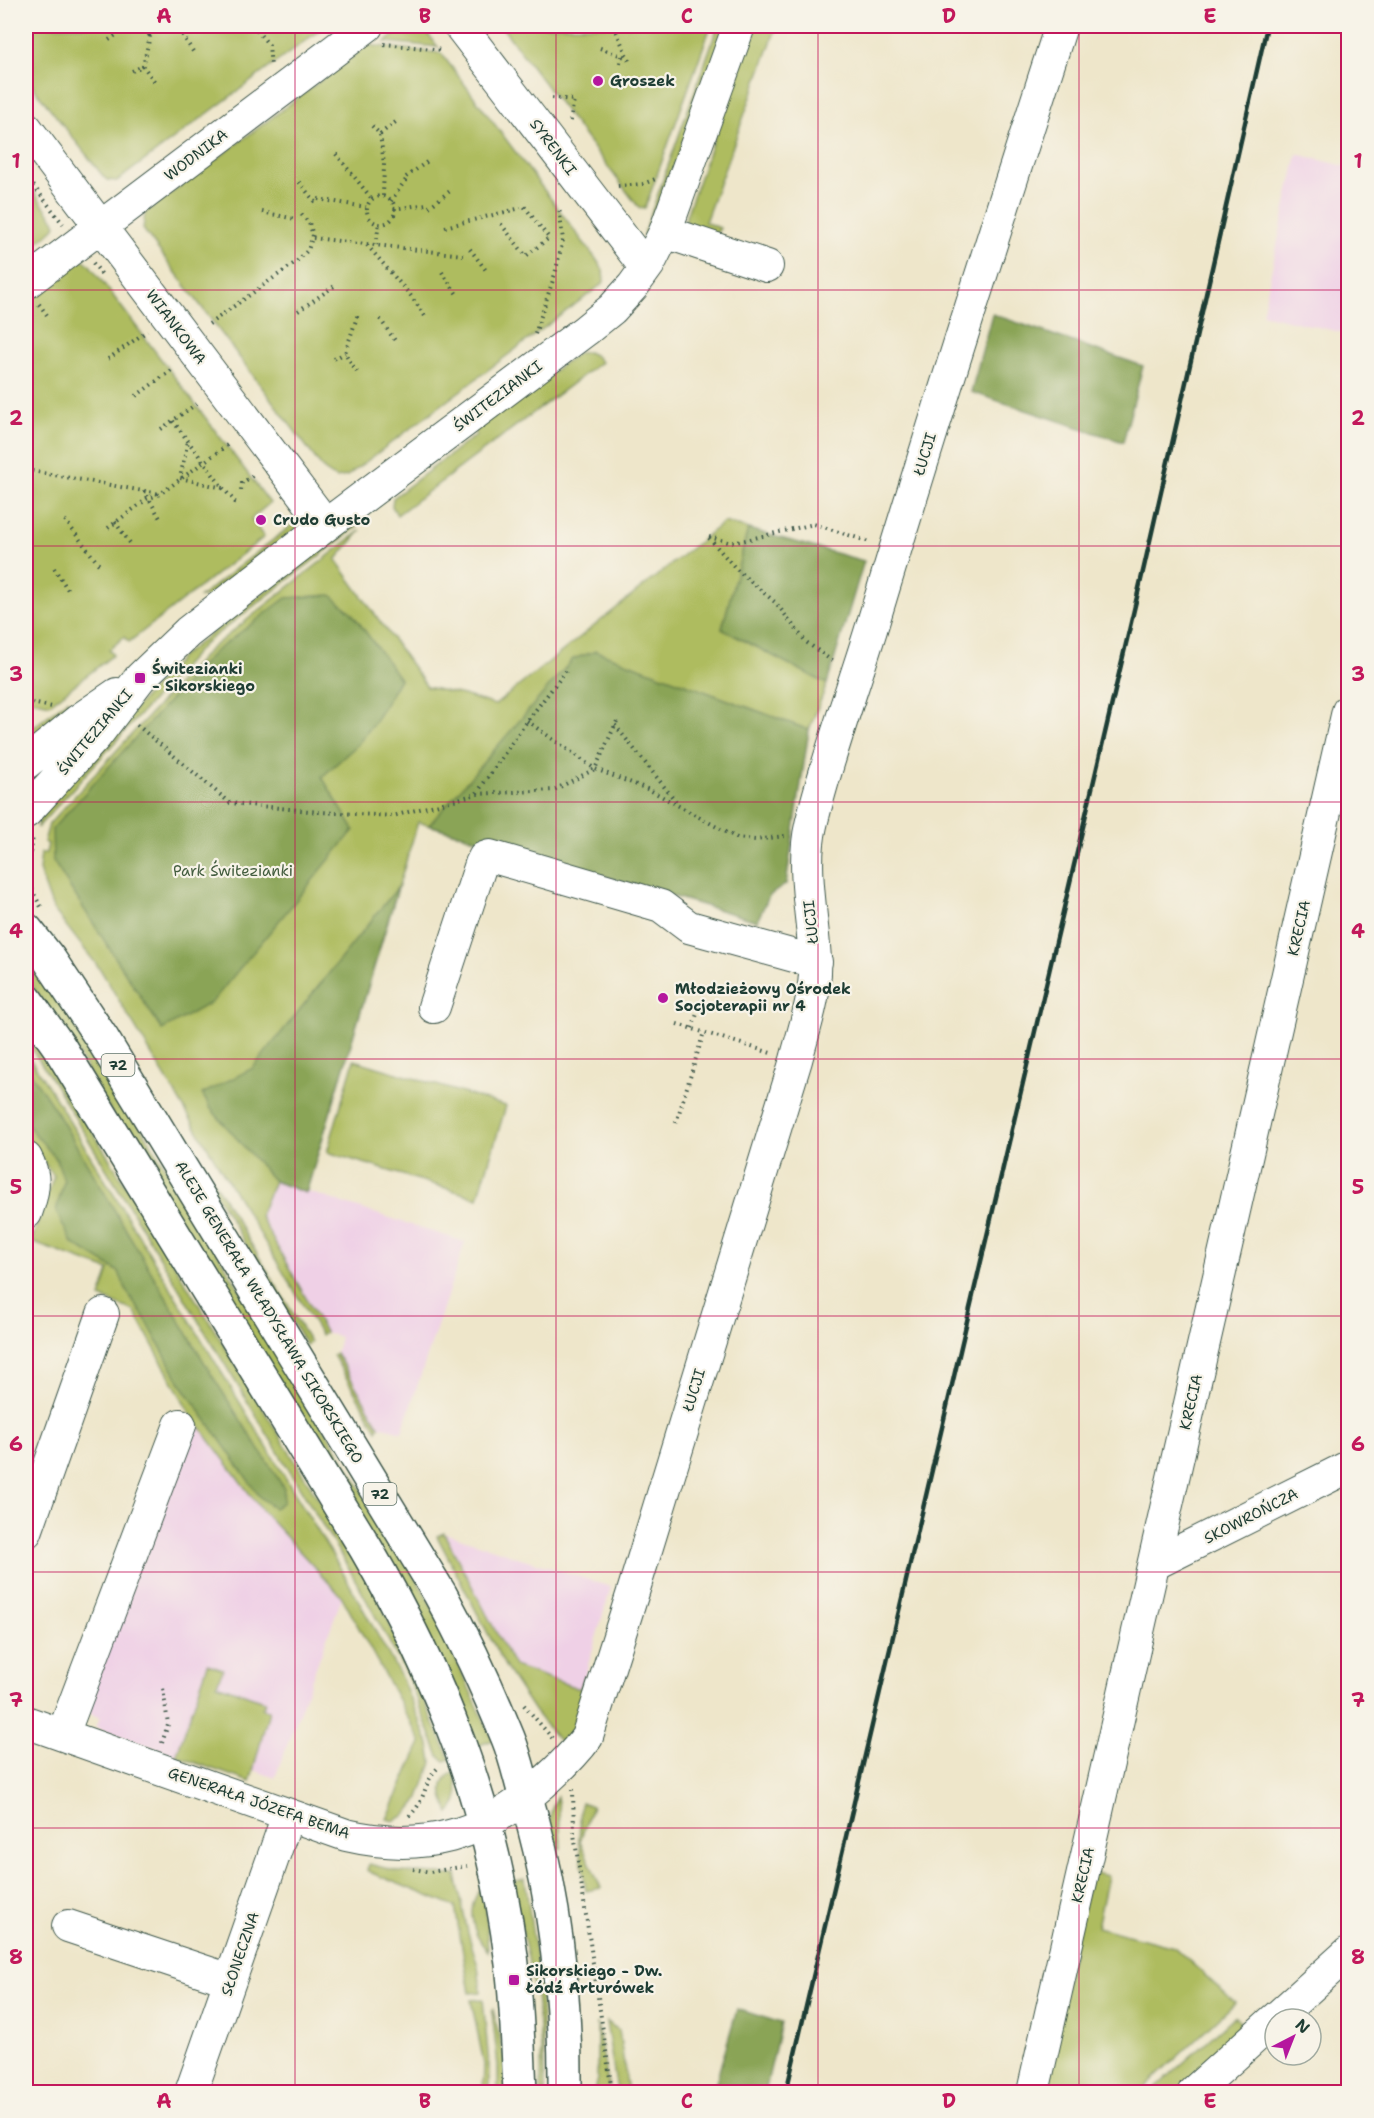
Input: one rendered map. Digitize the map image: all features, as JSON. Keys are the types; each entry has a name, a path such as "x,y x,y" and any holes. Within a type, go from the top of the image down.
{"main road":[{"name":"ALEJE GENERAŁA WŁADYSŁAWA SIKORSKIEGO","path":"36,920 69,988 103,1040 440,1594 477,1665 508,1738 526,1798 548,1887 559,1960 564,2026 565,2092"},
{"name":"72","path":"26,1000 70,1065 388,1587 440,1692 461,1747 485,1824 499,1885 511,1957 518,2029 520,2092"}],"street":[{"name":"WODNIKA","path":"26,283 367,26"},
{"name":"SYRENKI","path":"460,26 646,268"},
{"name":"ŚWITEZIANKI","path":"26,812 95,737 140,678 171,647 326,525 586,330 621,300 646,268 665,232 740,26"},
{"name":"ŁUCJI","path":"526,1798 573,1755 589,1732 796,1060 807,1016 816,962 808,899 810,829 826,770 858,675 895,550 1060,26"},
{"name":"WIANKOWA","path":"26,128 326,525"},
{"path":"665,232 766,266"},
{"name":"ŚWITEZIANKI","path":"26,763 79,720 140,678"},
{"name":"KRECIA","path":"1033,2092 1348,711"},
{"path":"434,1007 481,864 484,858 490,856 661,906 689,927 816,962"},
{"path":"26,1158 34,1183 26,1213"},
{"path":"26,1532 103,1314"},
{"path":"63,1734 180,1425"},
{"name":"SKOWROŃCZA","path":"1154,1564 1348,1467"},
{"name":"GENERAŁA JÓZEFA BEMA","path":"26,1722 346,1835 377,1841 426,1842 485,1824 526,1798"},
{"name":"SŁONECZNA","path":"191,2092 288,1815"},
{"path":"68,1926 230,1980"},
{"path":"1288,2007 1348,1953"},
{"path":"1194,2092 1263,2030"}],"path":[{"path":"109,40 129,26"},
{"path":"150,26 143,66 155,82"},
{"path":"253,26 268,45 272,69"},
{"path":"614,26 630,63"},
{"path":"180,28 194,53"},
{"path":"600,48 628,58"},
{"path":"620,63 621,56"},
{"path":"132,71 143,66"},
{"path":"552,98 576,99 570,122"},
{"path":"380,134 397,121"},
{"path":"372,126 380,134 384,164 382,196"},
{"path":"336,154 372,199"},
{"path":"391,201 406,177 428,161"},
{"path":"618,186 643,184 660,177"},
{"path":"299,182 316,200 366,207"},
{"path":"394,209 428,205 450,191"},
{"path":"382,196 391,201 394,209 392,219 379,222 372,220 366,207 372,199 382,196"},
{"path":"445,227 523,207 549,238 526,256 501,224"},
{"path":"533,341 555,274 563,240 559,207"},
{"path":"262,212 295,219"},
{"path":"209,324 296,262 308,250 313,238 309,224 300,213"},
{"path":"376,245 379,222"},
{"path":"313,238 463,255"},
{"path":"366,244 411,296 427,319"},
{"path":"470,249 488,273"},
{"path":"442,272 458,296"},
{"path":"298,311 336,285"},
{"path":"334,360 345,353 358,314"},
{"path":"380,319 396,342"},
{"path":"108,359 145,332"},
{"path":"345,353 357,372"},
{"path":"136,396 173,369"},
{"path":"161,429 199,402"},
{"path":"173,421 235,502 239,503"},
{"path":"180,478 188,441"},
{"path":"108,528 147,499 160,494 230,443"},
{"path":"26,470 160,494"},
{"path":"241,490 242,483 254,476"},
{"path":"180,478 224,488"},
{"path":"144,490 147,499 161,520"},
{"path":"65,520 100,566"},
{"path":"116,522 130,543"},
{"path":"844,669 807,642 776,603 738,572 709,537 737,542 814,524 895,550"},
{"path":"54,568 68,590"},
{"path":"26,614 29,620"},
{"path":"477,794 527,721 566,671"},
{"path":"26,702 52,707"},
{"path":"527,721 595,769 650,790 737,838 755,840 796,835 810,829"},
{"path":"136,725 230,803 319,812 393,816 477,794 554,790 595,769 616,723 680,806"},
{"path":"26,866 40,907 36,920"},
{"path":"692,1028 697,1014"},
{"path":"677,1024 796,1060"},
{"path":"676,1123 704,1032"},
{"path":"154,1767 168,1724 163,1688"},
{"path":"520,1700 559,1746"},
{"path":"377,1841 389,1828 402,1822 417,1809 435,1770 446,1764"},
{"path":"571,1779 574,1797 574,1834 612,2092"}],"shaded area":[{"path":"1297,154 1348,167 1348,334 1262,314"},
{"path":"274,1181 465,1242 402,1432 379,1426 336,1353 340,1337 325,1332 260,1217"},
{"path":"191,1415 263,1512 342,1597 275,1778 254,1770 250,1782 96,1727 100,1718 83,1710"},
{"path":"444,1533 611,1587 581,1689 514,1666"}],"green space":[{"path":"26,26 325,26 117,181 107,180 103,176 26,78"},
{"path":"406,26 422,26 438,47 385,42"},
{"path":"501,26 711,26 645,208 637,205"},
{"path":"718,26 726,26 648,236 643,236"},
{"path":"754,26 777,26 705,222 720,228 716,234 686,224 686,216"},
{"path":"368,45 441,53 596,259 603,270 604,282 347,476 336,478 324,470 143,229 145,213"},
{"path":"26,181 56,225 26,252"},
{"path":"80,260 89,264 270,503 251,519 264,537 129,642 124,637 109,650 113,655 50,704 26,699 26,302"},
{"path":"992,314 1143,366 1123,442 971,392"},
{"path":"588,352 601,362 397,515 392,506 393,498 476,435 474,430 578,353"},
{"path":"301,518 300,526 211,596 200,597"},
{"path":"353,522 357,527 204,644 37,828 41,812 182,656"},
{"name":"Park Świtezianki","path":"724,522 748,529 722,629 827,684 809,730 595,651 592,873 418,822 306,1193 274,1181 260,1216 325,1332 321,1335 100,969 53,909 39,870 41,853 46,853 48,844 44,842 49,824 210,649 361,530 336,560 427,687 495,705"},
{"path":"748,529 864,561 827,684 722,629"},
{"path":"331,595 352,613 400,679 374,723 357,745 322,777 354,830 212,1002 162,1030 53,861 52,829 213,653 286,598"},
{"path":"596,651 809,730 786,884 769,896 757,921 429,825 573,659"},
{"path":"68,700 69,709 26,743 26,733"},
{"path":"398,887 306,1193 274,1181 211,1109 202,1094 253,1068"},
{"path":"26,950 77,1022 427,1597 493,1740 474,1747 70,1040 26,977"},
{"path":"26,1023 376,1593 450,1759 445,1761 439,1756 408,1678 348,1567 26,1040"},
{"path":"26,1053 342,1571 401,1677 429,1744 432,1763 418,1800 406,1815 393,1821 387,1819 421,1742 342,1597 263,1512 191,1415 134,1311 100,1297 109,1270 31,1242 54,1176 26,1139"},
{"path":"354,1060 506,1106 478,1198 327,1152"},
{"path":"26,1066 59,1116 213,1377 284,1488 283,1502 274,1508 260,1497 179,1381 146,1320 127,1292 119,1272 72,1243 56,1211 64,1181 57,1160 26,1123"},
{"path":"188,1139 310,1342 306,1345 212,1188"},
{"path":"336,1353 379,1426 377,1430 333,1355"},
{"path":"444,1533 514,1666 580,1689 584,1677 589,1678 593,1685 581,1725 564,1747 535,1712 506,1668 437,1536"},
{"path":"208,1664 223,1669 217,1684 266,1702 262,1708 269,1711 250,1782 176,1756"},
{"path":"454,1772 458,1789 457,1799 449,1813 442,1790 448,1775"},
{"path":"557,1797 561,1848 554,1849 550,1816"},
{"path":"581,1802 592,1806 580,1841 601,1888 586,1891 579,1841"},
{"path":"369,1864 401,1872 456,1875 468,1933 478,1966 481,1992 470,1993 455,1907 367,1871"},
{"path":"1091,1872 1108,1876 1097,1927 1174,1947 1235,2003 1140,2092 1041,2092"},
{"path":"525,1879 541,1995 545,2092 541,2092 541,2049 536,1994 511,1882"},
{"path":"485,1886 488,1951 477,1936 472,1918 474,1901"},
{"path":"483,1999 489,2064 489,2092 483,2092 484,2064 471,2000"},
{"path":"737,2009 781,2023 765,2092 713,2092"},
{"path":"493,2010 506,2064 506,2092 498,2092"},
{"path":"1235,2016 1247,2030 1177,2092 1151,2092"},
{"path":"606,2022 619,2030 628,2092 617,2091"},
{"path":"597,2023 608,2092 594,2092 597,2079"}],"railway":[{"path":"786,2092 1144,567 1267,26"}],"place":[{"name":"Groszek","path":"598,81"},
{"name":"Crudo Gusto","path":"261,520"},
{"name":"Świtezianki - Sikorskiego","path":"140,678"},
{"name":"Młodzieżowy Ośrodek Socjoterapii nr 4","path":"663,998"},
{"name":"Sikorskiego - Dw. Łódź Arturówek","path":"514,1980"}]}
